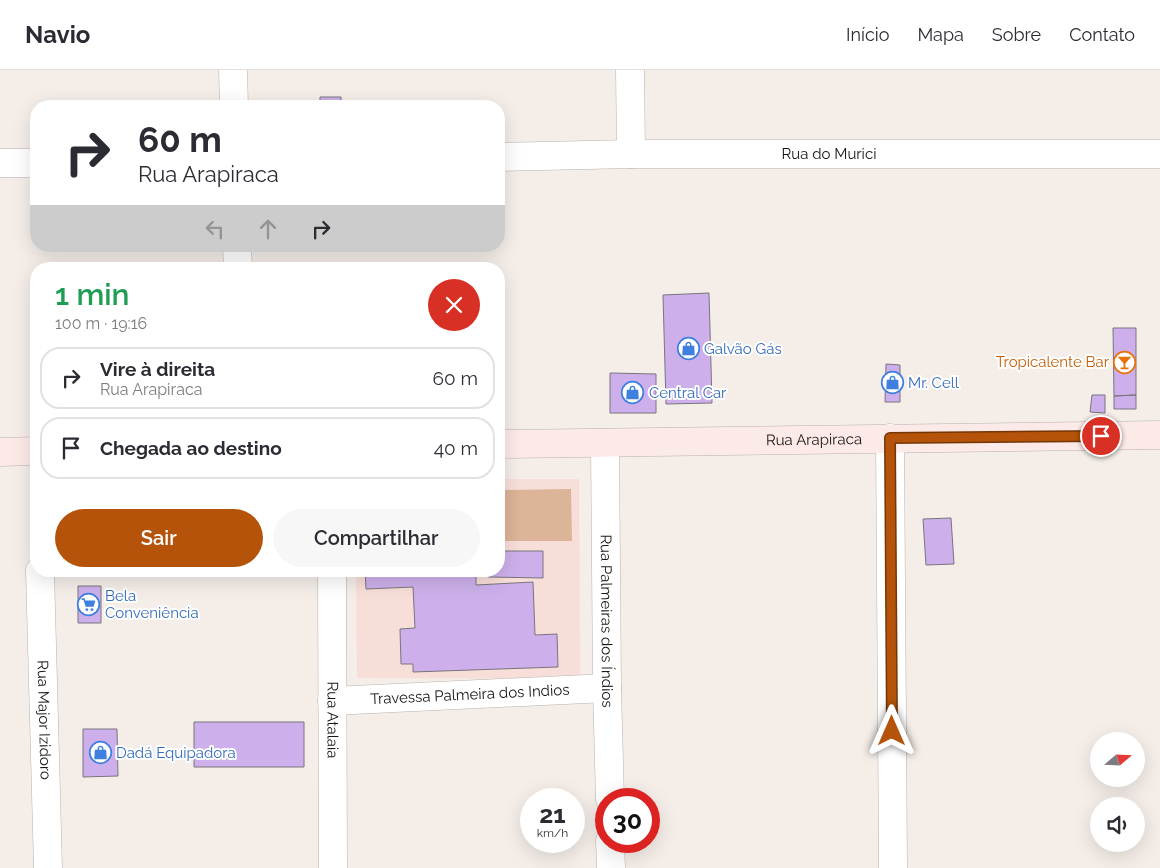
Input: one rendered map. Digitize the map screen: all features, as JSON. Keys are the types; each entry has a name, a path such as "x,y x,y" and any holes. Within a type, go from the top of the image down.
{"street":[{"path":"233,70 234,100"},
{"path":"630,70 631,154"},
{"name":"Rua do Murici","path":"505,157 631,154 1160,154"},
{"path":"0,163 30,163"},
{"name":"Rua Arapiraca","path":"505,444 1160,435"},
{"path":"890,438 893,868"},
{"name":"Rua Palmeiras dos Índios","path":"605,443 610,788"},
{"path":"0,452 30,452"},
{"name":"Rua Major Izidoro","path":"40,577 48,868"},
{"name":"Rua Atalaia","path":"332,577 333,868"},
{"name":"Travessa Palmeira dos Indios","path":"332,701 607,688"},
{"path":"610,853 611,868"}],"shaded area":[{"path":"505,479 579,479 580,679 357,678 356,577 505,577"},
{"path":"571,489 572,541 505,541 505,490"}],"building":[{"path":"320,97 341,97 341,100 320,100"},
{"name":"Galvão Gás","path":"709,293 712,403 666,404 663,295"},
{"name":"Tropicalente Bar","path":"1113,328 1136,328 1136,395 1114,396"},
{"name":"Mr. Cell","path":"886,364 900,365 900,402 885,402"},
{"name":"Central Car","path":"610,373 656,374 656,413 610,413"},
{"path":"1092,395 1105,395 1105,413 1090,412"},
{"path":"1136,395 1136,409 1114,409 1114,396"},
{"path":"951,518 954,564 926,565 923,519"},
{"path":"505,551 543,551 543,578 488,577 505,577"},
{"path":"365,577 476,577 476,585 533,582 535,635 557,634 558,667 413,672 413,664 401,664 400,629 415,628 413,587 366,589"},
{"name":"Bela Conveniência","path":"78,586 101,586 101,623 78,623"},
{"path":"194,722 304,722 304,767 194,767"},
{"name":"Dadá Equipadora","path":"83,729 117,729 118,776 83,777"}],"place":[{"name":"Galvão Gás","path":"688,349"},
{"name":"Tropicalente Bar","path":"1125,362"},
{"name":"Mr. Cell","path":"892,383"},
{"name":"Central Car","path":"633,393"},
{"name":"Bela Conveniência","path":"89,605"},
{"name":"Dadá Equipadora","path":"100,753"}],"route":[{"path":"892,731 890,438 1101,436"}]}
